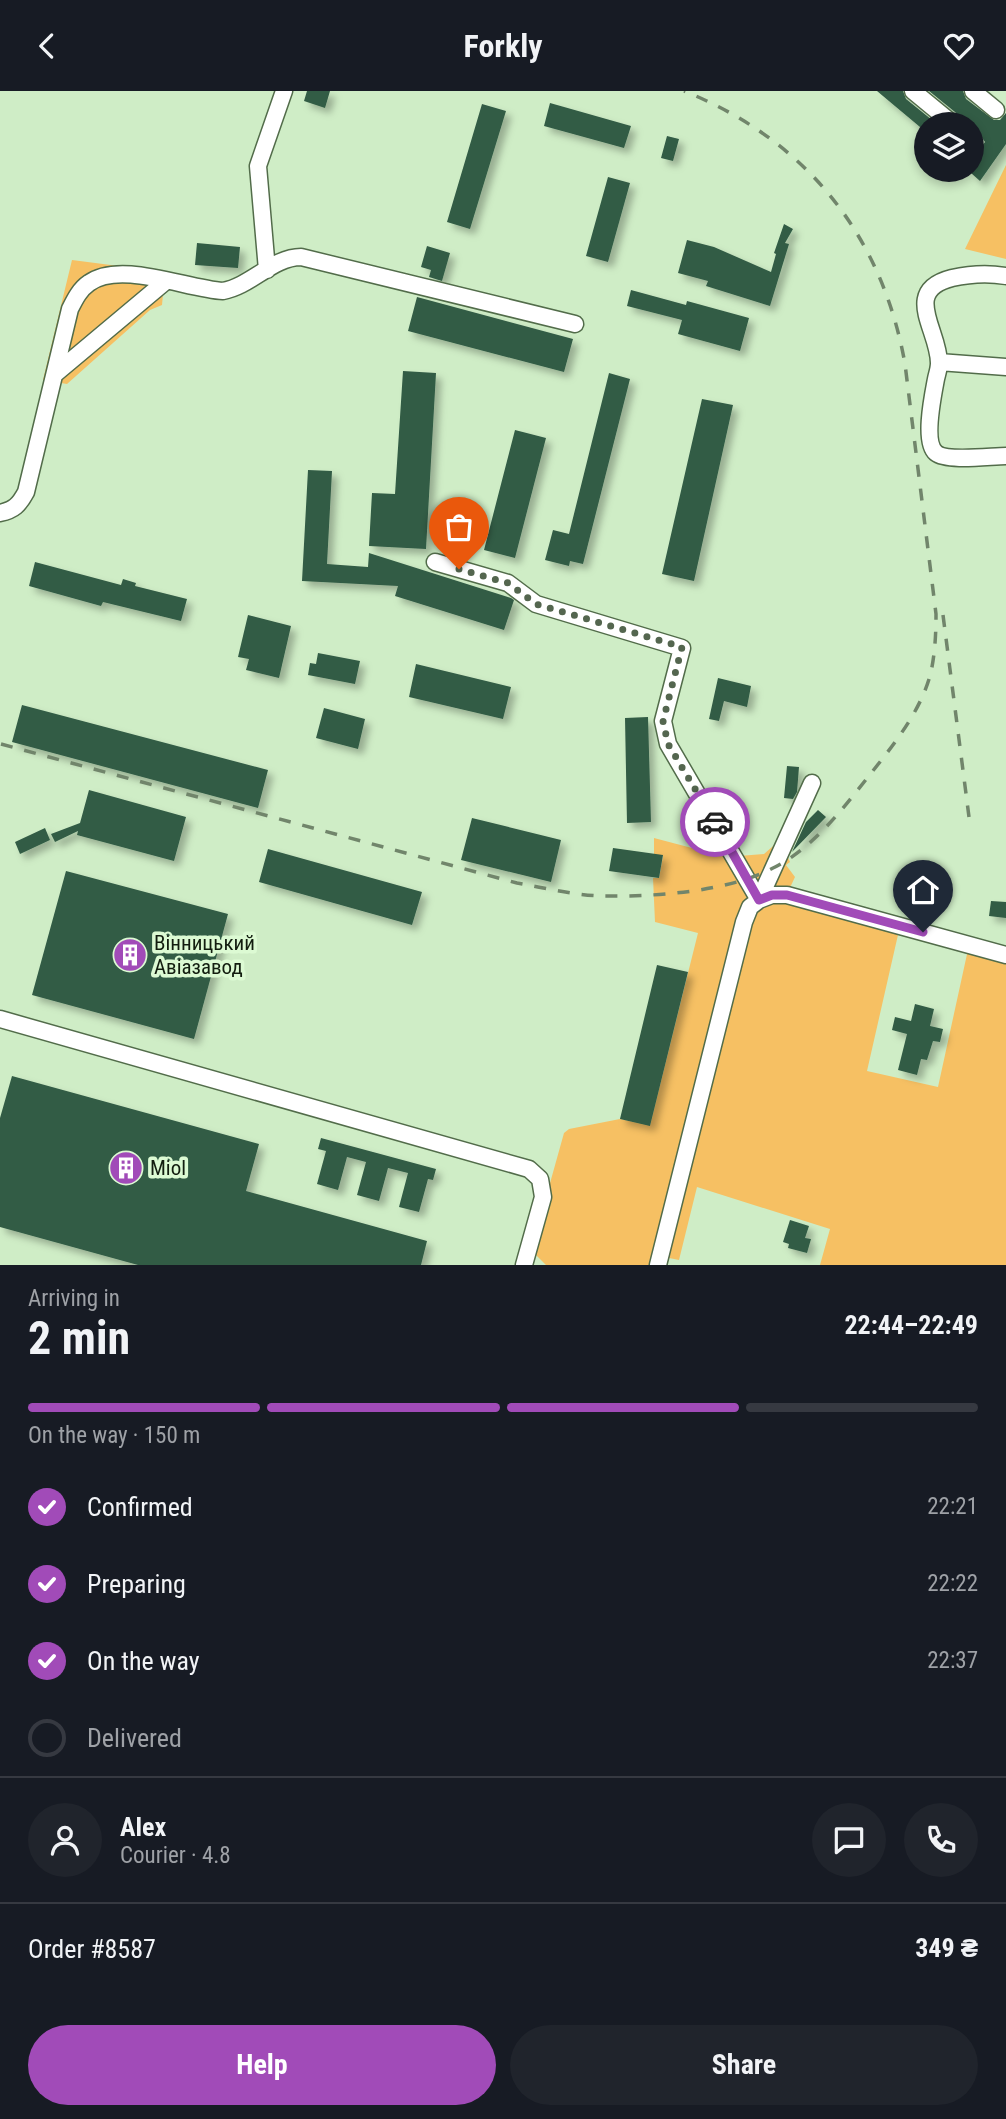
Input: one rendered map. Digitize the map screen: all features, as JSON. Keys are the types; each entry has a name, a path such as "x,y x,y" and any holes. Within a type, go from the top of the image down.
{"street":[{"path":"267,270 258,166 284,91"},
{"path":"913,91 938,112"},
{"path":"973,91 996,110"},
{"path":"0,513 18,506 26,492 71,309 86,285 99,277 118,274 223,291 238,287 288,258 301,257 575,324"},
{"path":"1006,276 965,275 938,283 929,289 925,302 939,362 930,424 932,447 937,454 948,458 1006,456"},
{"path":"55,373 166,281"},
{"path":"939,362 1006,367"},
{"path":"435,562 508,583 536,604 682,647 663,721 668,744 759,900"},
{"path":"759,900 812,783"},
{"path":"658,1265 750,907 772,895 787,895 1006,955"},
{"path":"0,1019 529,1169 540,1179 542,1197 524,1265"}],"shaded area":[{"path":"1006,165 1006,259 965,249"},
{"path":"72,260 165,272 162,305 150,310 67,384 43,380"},
{"path":"654,838 726,857 764,854 780,840 790,862 786,865 795,877 787,894 900,926 867,1071 938,1087 969,945 1006,955 1006,1265 820,1265 830,1229 697,1187 679,1260 669,1258 667,1265 546,1265 535,1254 533,1244 564,1133 569,1129 620,1119 650,1125 698,933 655,922 653,878 659,878 663,856 654,854"}],"building":[{"path":"307,91 330,91 325,108 304,101"},
{"path":"877,91 903,91 906,99 922,112 914,112 914,122"},
{"path":"929,91 963,91 966,99 983,112 955,112"},
{"path":"550,103 631,126 624,148 544,126"},
{"path":"482,104 506,111 470,229 447,222"},
{"path":"984,112 994,120 1000,120 1006,113 1006,144 984,175"},
{"path":"667,136 679,139 673,161 661,158"},
{"path":"608,177 630,183 608,262 586,256"},
{"path":"784,224 793,229 785,243 789,244 770,306 706,286 708,281 678,273 687,240 714,247 771,272"},
{"path":"197,243 240,247 238,268 195,265"},
{"path":"427,246 450,253 442,281 429,277 431,270 421,267"},
{"path":"631,290 686,305 687,301 749,318 740,351 678,334 682,320 627,306"},
{"path":"417,297 573,339 564,372 408,331"},
{"path":"403,371 436,373 426,549 369,546 372,493 395,494"},
{"path":"609,373 630,379 583,564 570,561 569,566 545,560 553,530 569,534"},
{"path":"702,399 733,405 694,581 662,574"},
{"path":"515,430 546,438 515,558 484,550"},
{"path":"308,470 332,471 327,564 368,567 369,553 511,598 514,600 504,630 395,596 398,586 302,581"},
{"path":"35,562 121,585 123,579 136,583 135,586 187,599 181,621 103,602 101,606 29,586"},
{"path":"248,615 291,626 279,678 246,670 249,659 238,657"},
{"path":"318,653 360,661 355,684 308,675 310,663 316,664"},
{"path":"416,664 511,687 503,719 409,697"},
{"path":"718,678 751,686 747,707 724,701 719,721 709,719"},
{"path":"22,705 268,770 258,808 12,742"},
{"path":"324,708 365,719 358,749 316,738"},
{"path":"648,717 651,822 627,823 625,718"},
{"path":"787,766 799,767 797,792 793,799 784,798"},
{"path":"89,790 186,817 174,861 77,835 78,831 55,842 51,834 80,823"},
{"path":"818,810 826,817 792,852 806,822"},
{"path":"472,818 561,840 551,882 461,860"},
{"path":"45,828 50,840 20,854 15,842"},
{"path":"613,848 663,855 659,878 609,871"},
{"path":"268,849 422,892 412,925 259,882"},
{"name":"Вінницький Авіазавод","path":"66,871 228,914 194,1039 32,995"},
{"path":"991,901 1006,902 1006,918 989,916"},
{"path":"657,965 688,972 650,1126 620,1119"},
{"path":"915,1004 934,1009 930,1026 943,1029 940,1042 933,1041 927,1060 921,1059 917,1075 898,1070 907,1034 892,1030 895,1017 911,1021"},
{"name":"Miol","path":"12,1076 259,1144 246,1191 427,1241 421,1265 138,1265 0,1227 0,1118"},
{"path":"321,1138 436,1169 433,1180 428,1179 419,1212 399,1207 408,1173 388,1168 379,1201 357,1195 366,1162 347,1157 338,1190 317,1184 326,1151 318,1149"},
{"path":"790,1220 809,1226 805,1238 811,1239 807,1253 788,1248 789,1244 783,1242"}],"railway":[{"path":"1,744 517,883 580,894 666,894 734,883 788,860 815,838 850,799 898,737 921,699 932,665 936,614 905,364 894,317 878,274 857,234 832,197 801,165 767,136 728,112 684,91"},
{"path":"943,615 969,817"}],"way so far":[{"path":"459,569 508,583 536,604 682,647 663,721 668,744 715,822"}],"place":[{"name":"Вінницький Авіазавод","path":"130,955"},
{"name":"Miol","path":"126,1168"}],"route":[{"path":"715,822 759,900 772,895 787,895 923,932"}]}
